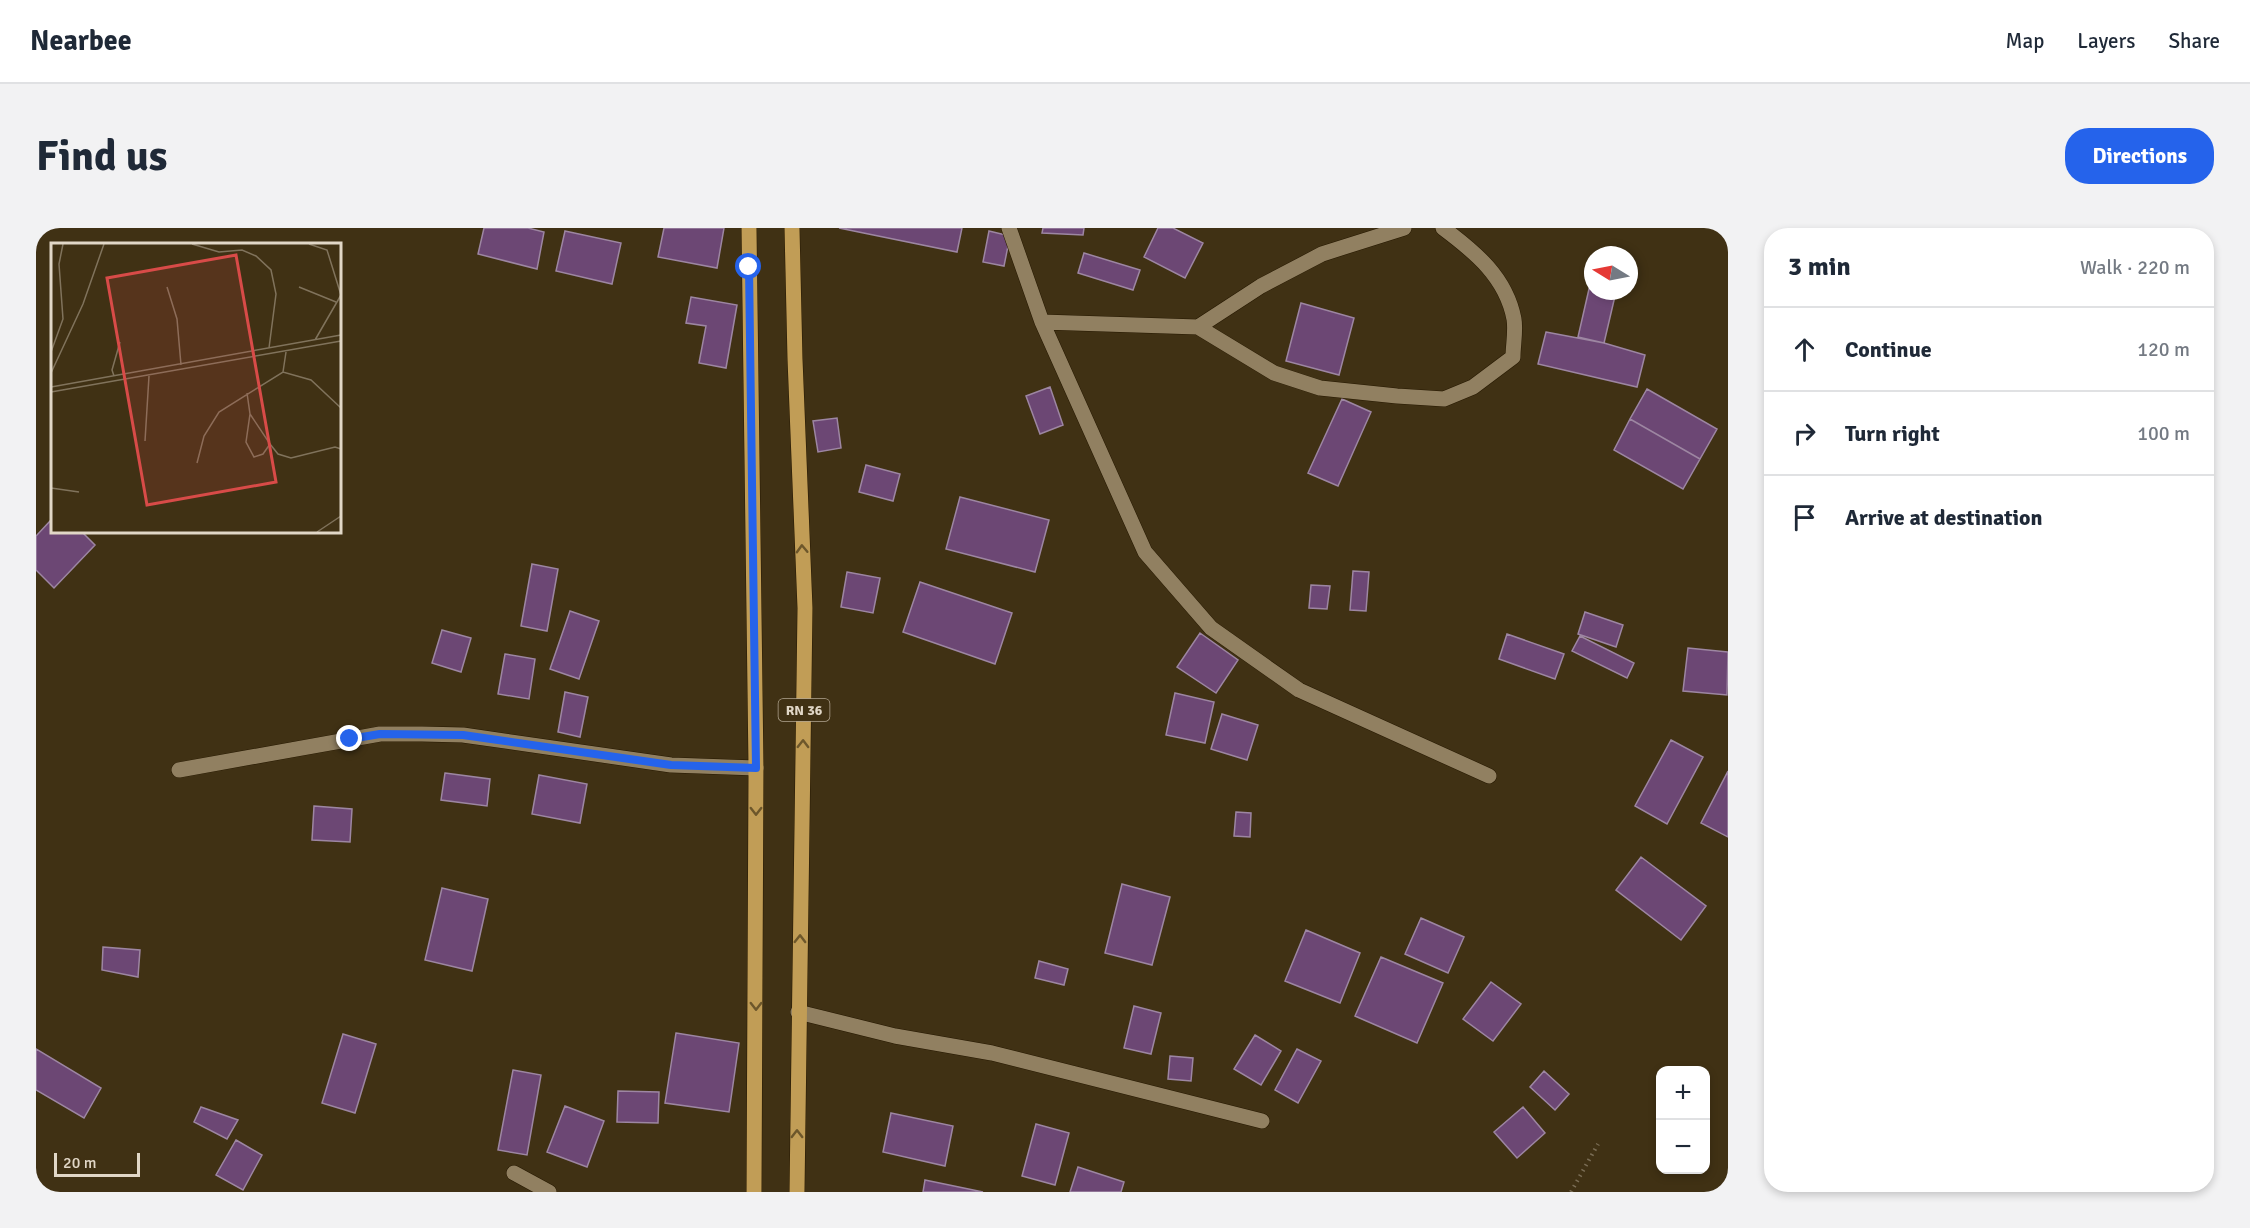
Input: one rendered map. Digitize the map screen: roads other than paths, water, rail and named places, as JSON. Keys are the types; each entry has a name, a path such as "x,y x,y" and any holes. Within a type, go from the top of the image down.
{"main road":[{"path":"749,228 756,768 754,1192"},
{"name":"RN 36","path":"792,228 805,609 797,1192"}],"street":[{"path":"1009,228 1042,322 1145,552 1211,628 1299,690 1489,776"},
{"path":"1198,327 1261,286 1322,254 1404,228"},
{"path":"1042,322 1198,327 1274,373 1320,388 1444,399 1473,387 1513,357 1514,320 1502,286 1496,278 1476,253 1443,228"},
{"path":"179,770 380,734 463,735 671,765 756,768"},
{"path":"798,1012 895,1036 992,1053 1262,1121"},
{"path":"514,1173 549,1192"}]}
